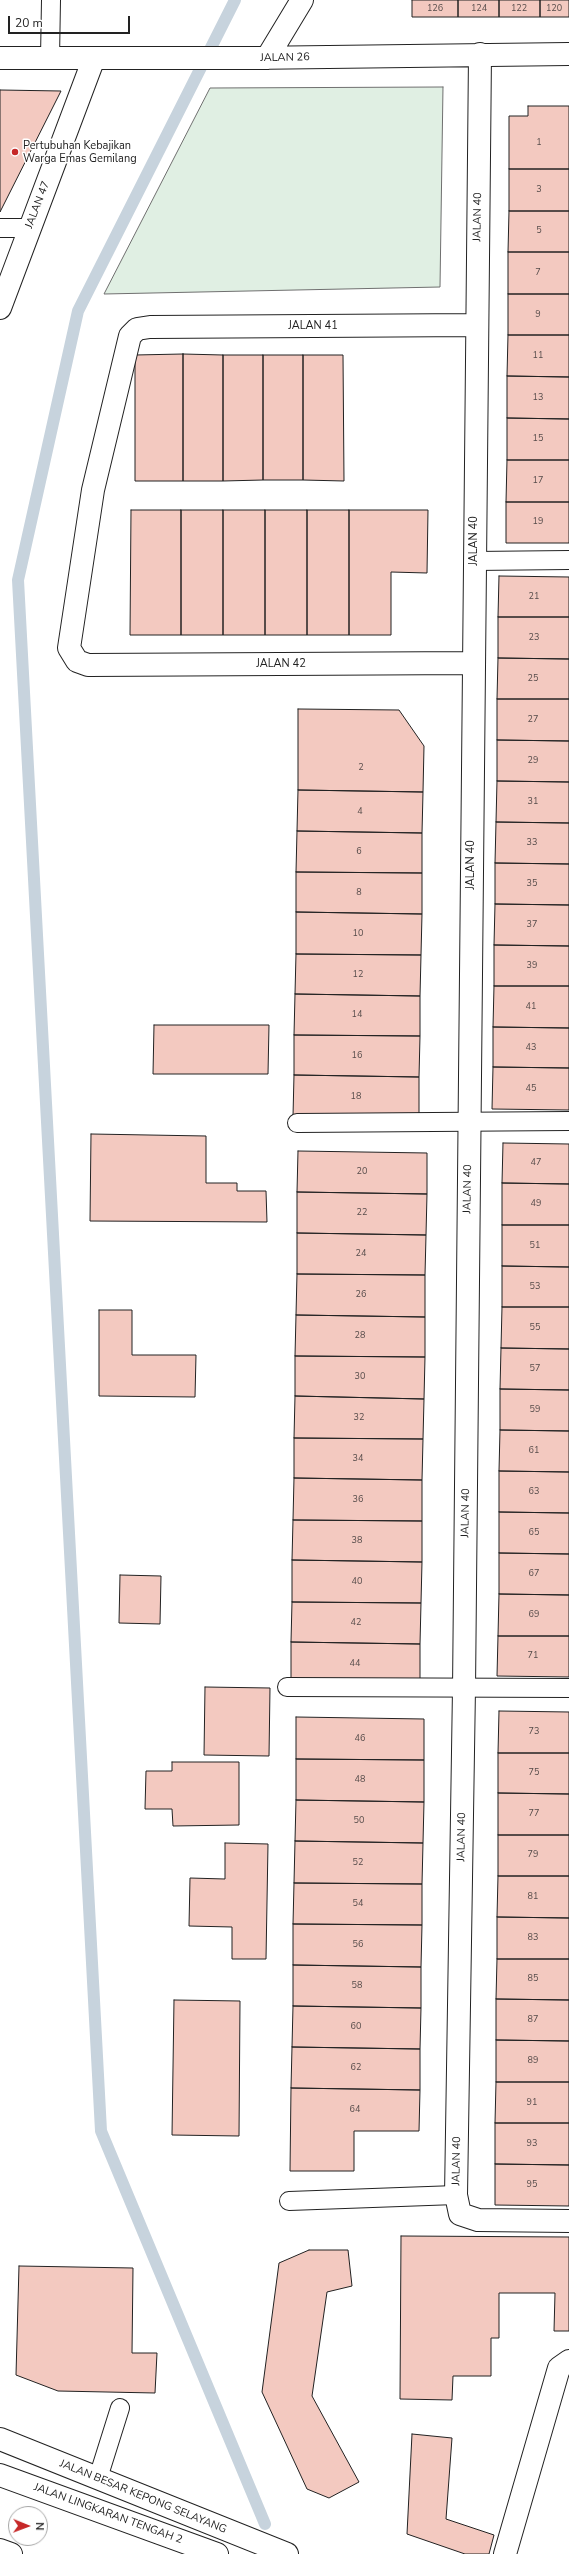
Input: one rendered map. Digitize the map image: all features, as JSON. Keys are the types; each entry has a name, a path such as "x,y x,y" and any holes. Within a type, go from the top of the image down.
{"main road":[{"path":"258,58 302,0"},
{"name":"JALAN 40","path":"480,54 476,325 464,1688 456,2195 460,2214 478,2220 569,2221"},
{"name":"JALAN 26","path":"0,58 258,58 569,54"},
{"name":"JALAN 47","path":"0,308 94,58"},
{"name":"JALAN 41","path":"88,665 77,661 69,648 94,490 130,336 137,329 150,327 476,325"},
{"name":"JALAN 42","path":"88,665 473,663"},
{"path":"505,2554 559,2368 569,2361"},
{"name":"JALAN BESAR KEPONG SELAYANG","path":"0,2439 287,2554"},
{"name":"JALAN LINGKARAN TENGAH 2","path":"0,2475 217,2554"},
{"path":"0,2550 11,2554"}],"lane":[{"path":"50,58 51,0"},
{"path":"0,228 30,228"},
{"path":"474,561 569,560"},
{"path":"297,1123 469,1120 569,1121"},
{"path":"287,1687 569,1688"},
{"path":"289,2201 456,2195"},
{"path":"98,2478 120,2408"}],"green space":[{"path":"443,87 440,287 104,294 210,88"}],"building":[{"path":"412,0 458,0 458,17 412,17"},
{"path":"458,0 499,0 499,17 458,17"},
{"path":"499,0 540,0 540,17 499,17"},
{"path":"540,0 569,0 569,17 540,17"},
{"name":"Pertubuhan Kebajikan Warga Emas Gemilang","path":"0,90 61,91 0,212"},
{"path":"528,106 569,106 569,169 509,169 509,116 528,116"},
{"path":"509,169 569,169 569,211 509,211"},
{"path":"509,211 569,211 569,252 508,252"},
{"path":"508,252 569,252 569,294 508,294"},
{"path":"508,294 569,294 569,335 508,335"},
{"path":"508,335 569,335 569,377 507,376"},
{"path":"183,354 183,481 135,481 135,355"},
{"path":"183,354 223,355 223,481 183,481"},
{"path":"223,355 263,355 263,480 223,481"},
{"path":"263,355 303,355 303,480 263,480"},
{"path":"303,355 343,355 344,481 303,480"},
{"path":"507,376 569,377 569,419 507,418"},
{"path":"507,418 569,419 569,460 507,460"},
{"path":"507,460 569,460 569,502 506,502"},
{"path":"506,502 569,502 569,543 506,543"},
{"path":"131,510 181,510 181,635 130,635"},
{"path":"181,510 223,510 223,635 181,635"},
{"path":"223,510 265,510 265,635 223,635"},
{"path":"265,510 307,510 307,635 265,635"},
{"path":"307,510 349,510 349,635 307,635"},
{"path":"349,510 428,510 427,573 391,572 391,635 349,635"},
{"path":"499,576 569,577 569,617 498,617"},
{"path":"498,617 569,617 569,659 498,658"},
{"path":"498,658 569,659 569,699 497,699"},
{"path":"497,699 569,699 569,741 497,740"},
{"path":"298,709 399,710 424,746 423,792 298,790"},
{"path":"497,740 569,741 569,782 497,781"},
{"path":"497,781 569,782 569,823 496,822"},
{"path":"298,790 423,792 422,833 297,831"},
{"path":"496,822 569,823 569,864 495,863"},
{"path":"297,831 422,833 422,873 296,872"},
{"path":"495,863 569,864 569,905 495,904"},
{"path":"296,872 422,873 422,914 296,912"},
{"path":"495,904 569,905 569,946 494,945"},
{"path":"296,912 422,914 421,955 296,954"},
{"path":"494,945 569,946 569,986 494,986"},
{"path":"296,954 421,955 420,996 295,994"},
{"path":"494,986 569,986 569,1028 493,1027"},
{"path":"295,994 420,996 420,1036 294,1035"},
{"path":"154,1025 269,1025 268,1074 153,1074"},
{"path":"493,1027 569,1028 569,1068 493,1067"},
{"path":"294,1035 420,1036 419,1077 294,1075"},
{"path":"493,1067 569,1068 569,1110 492,1109"},
{"path":"294,1075 419,1077 419,1118 293,1116"},
{"path":"91,1134 206,1136 206,1183 237,1183 237,1191 266,1191 267,1222 90,1221"},
{"path":"503,1143 569,1144 569,1184 502,1183"},
{"path":"298,1151 427,1153 427,1194 297,1192"},
{"path":"502,1183 569,1184 569,1225 502,1225"},
{"path":"297,1192 427,1194 426,1235 297,1233"},
{"path":"502,1225 569,1225 569,1267 502,1266"},
{"path":"297,1233 426,1235 425,1275 297,1274"},
{"path":"502,1266 569,1267 569,1307 502,1307"},
{"path":"297,1274 425,1275 425,1317 296,1315"},
{"path":"502,1307 569,1307 569,1349 501,1348"},
{"path":"99,1310 132,1310 132,1355 196,1355 195,1397 99,1396"},
{"path":"296,1315 425,1317 425,1357 295,1356"},
{"path":"501,1348 569,1349 569,1390 500,1389"},
{"path":"295,1356 425,1357 424,1399 295,1396"},
{"path":"500,1389 569,1390 569,1431 500,1430"},
{"path":"295,1396 424,1399 423,1439 294,1438"},
{"path":"500,1430 569,1431 569,1472 499,1471"},
{"path":"294,1438 423,1439 422,1480 294,1478"},
{"path":"499,1471 569,1472 569,1513 499,1512"},
{"path":"294,1478 422,1480 422,1521 293,1520"},
{"path":"499,1512 569,1513 569,1554 499,1553"},
{"path":"293,1520 422,1521 422,1562 292,1560"},
{"path":"499,1553 569,1554 569,1595 499,1594"},
{"path":"292,1560 422,1562 421,1603 292,1602"},
{"path":"120,1575 161,1576 160,1624 119,1623"},
{"path":"499,1594 569,1595 569,1636 498,1636"},
{"path":"292,1602 421,1603 420,1644 291,1642"},
{"path":"498,1636 569,1636 569,1677 497,1676"},
{"path":"291,1642 420,1644 420,1685 291,1683"},
{"path":"205,1687 270,1688 269,1756 204,1755"},
{"path":"499,1711 569,1712 569,1753 498,1753"},
{"path":"296,1717 424,1719 424,1760 296,1759"},
{"path":"498,1753 569,1753 569,1794 498,1793"},
{"path":"296,1759 424,1760 424,1802 296,1800"},
{"path":"172,1762 239,1762 239,1825 173,1826 172,1809 145,1809 146,1771 172,1771"},
{"path":"498,1793 569,1794 569,1835 498,1835"},
{"path":"296,1800 424,1802 423,1843 295,1841"},
{"path":"498,1835 569,1835 569,1876 498,1876"},
{"path":"295,1841 423,1843 422,1884 294,1883"},
{"path":"225,1843 268,1844 266,1959 232,1959 232,1927 189,1926 190,1878 225,1879"},
{"path":"498,1876 569,1876 569,1918 497,1917"},
{"path":"294,1883 422,1884 422,1925 293,1924"},
{"path":"497,1917 569,1918 569,1959 497,1959"},
{"path":"293,1924 422,1925 421,1967 293,1965"},
{"path":"497,1959 569,1959 569,2000 496,1999"},
{"path":"293,1965 421,1967 421,2008 293,2006"},
{"path":"496,1999 569,2000 569,2041 496,2040"},
{"path":"174,2000 240,2001 239,2136 172,2135"},
{"path":"293,2006 421,2008 420,2049 292,2047"},
{"path":"496,2040 569,2041 569,2082 496,2082"},
{"path":"292,2047 420,2049 420,2090 291,2088"},
{"path":"496,2082 569,2082 569,2123 495,2123"},
{"path":"291,2088 420,2090 419,2131 354,2131 354,2171 290,2171"},
{"path":"495,2123 569,2123 569,2165 495,2164"},
{"path":"495,2164 569,2165 569,2206 495,2205"},
{"path":"401,2236 569,2237 569,2331 554,2331 555,2293 499,2293 499,2338 491,2338 491,2376 453,2376 452,2400 400,2399"},
{"path":"309,2250 348,2250 352,2286 327,2292 312,2396 359,2482 329,2498 307,2489 262,2392 279,2263"},
{"path":"19,2266 133,2268 132,2353 157,2353 155,2393 58,2391 16,2375"},
{"path":"412,2434 452,2438 446,2519 494,2535 489,2554 465,2554 407,2534"}],"waterway":[{"path":"235,0 78,311 18,580 101,2131 265,2524"}],"place":[{"name":"Pertubuhan Kebajikan Warga Emas Gemilang","path":"15,152"}]}
